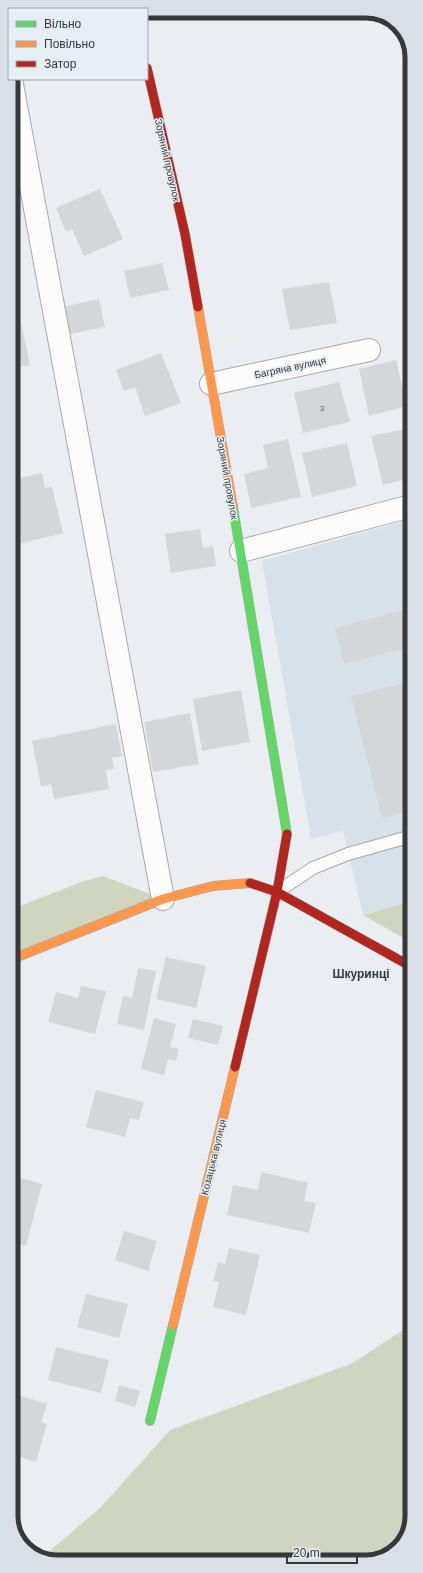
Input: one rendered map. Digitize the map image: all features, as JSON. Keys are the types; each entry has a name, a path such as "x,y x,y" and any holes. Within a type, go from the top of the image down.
{"street":[{"name":"Зоряний провулок","path":"148,72 185,234 241,551 286,833 277,892"},
{"path":"18,117 163,899"},
{"name":"Багряна вулиця","path":"211,384 369,350"},
{"path":"241,551 405,508"},
{"path":"18,957 163,899 213,886 248,883 277,892 405,963"},
{"name":"Козацька вулиця","path":"150,1421 277,892"}],"lane":[{"path":"277,892 313,868 348,854 405,838"}],"shaded area":[{"path":"405,521 405,903 363,915 343,831 311,839 262,561"}],"green space":[{"path":"103,876 163,899 18,957 18,907 84,881"},
{"path":"405,903 405,939 363,915"},
{"path":"405,1329 405,1516 402,1531 395,1542 386,1550 379,1553 366,1555 47,1554 102,1506 170,1430 353,1363"}],"building":[{"path":"100,189 123,239 84,256 72,229 66,232 56,208"},
{"path":"162,263 169,290 130,298 124,271"},
{"path":"329,282 337,323 290,330 282,289"},
{"path":"99,299 105,327 66,335 61,307"},
{"path":"18,309 30,365 18,368"},
{"path":"161,353 181,403 145,416 135,387 124,391 116,370"},
{"path":"396,360 405,398 405,407 369,416 359,369"},
{"path":"339,382 350,422 303,433 294,393"},
{"path":"405,429 405,480 383,485 371,436"},
{"path":"288,439 301,497 251,508 244,474 268,468 263,445"},
{"path":"347,443 357,486 312,497 302,453"},
{"path":"42,473 45,488 52,487 63,533 18,544 18,478"},
{"path":"200,529 203,548 213,546 216,566 171,573 165,534"},
{"path":"405,610 405,649 344,664 335,628"},
{"path":"405,682 405,813 382,818 351,696"},
{"path":"241,690 250,742 202,751 193,699"},
{"path":"190,713 199,764 153,772 144,722"},
{"path":"116,724 122,756 112,758 114,769 106,770 109,789 54,799 51,784 41,787 32,741"},
{"path":"166,957 206,966 196,1008 156,999"},
{"path":"138,968 156,971 144,1030 117,1024 123,996 132,998"},
{"path":"81,986 106,991 95,1034 48,1022 56,992 78,998"},
{"path":"154,1018 176,1024 170,1047 179,1049 176,1061 168,1059 164,1075 141,1069"},
{"path":"193,1019 223,1026 218,1045 188,1038"},
{"path":"96,1090 144,1102 139,1120 130,1118 125,1137 86,1127"},
{"path":"261,1172 308,1183 304,1201 316,1203 309,1233 227,1215 233,1185 258,1190"},
{"path":"18,1177 42,1184 26,1246 18,1244"},
{"path":"124,1231 157,1241 148,1271 115,1260"},
{"path":"229,1248 260,1255 246,1315 213,1307 219,1282 213,1281 218,1262 225,1264"},
{"path":"86,1294 128,1304 119,1338 77,1327"},
{"path":"56,1347 109,1360 101,1393 48,1380"},
{"path":"119,1385 140,1391 135,1407 115,1401"},
{"path":"18,1395 47,1404 41,1422 47,1424 36,1462 18,1457"}],"traffic: fast":[{"path":"233,507 287,834"},
{"path":"150,1421 173,1325"}],"traffic: slow":[{"path":"198,307 233,507"},
{"path":"18,957 163,899 213,886 250,883"},
{"path":"173,1325 235,1067"}],"traffic: jam":[{"path":"148,72 185,234 198,307"},
{"path":"235,1067 277,892 287,834"},
{"path":"250,883 277,892 405,963"}],"district":[{"name":"Шкуринці","path":"361,974"}]}
